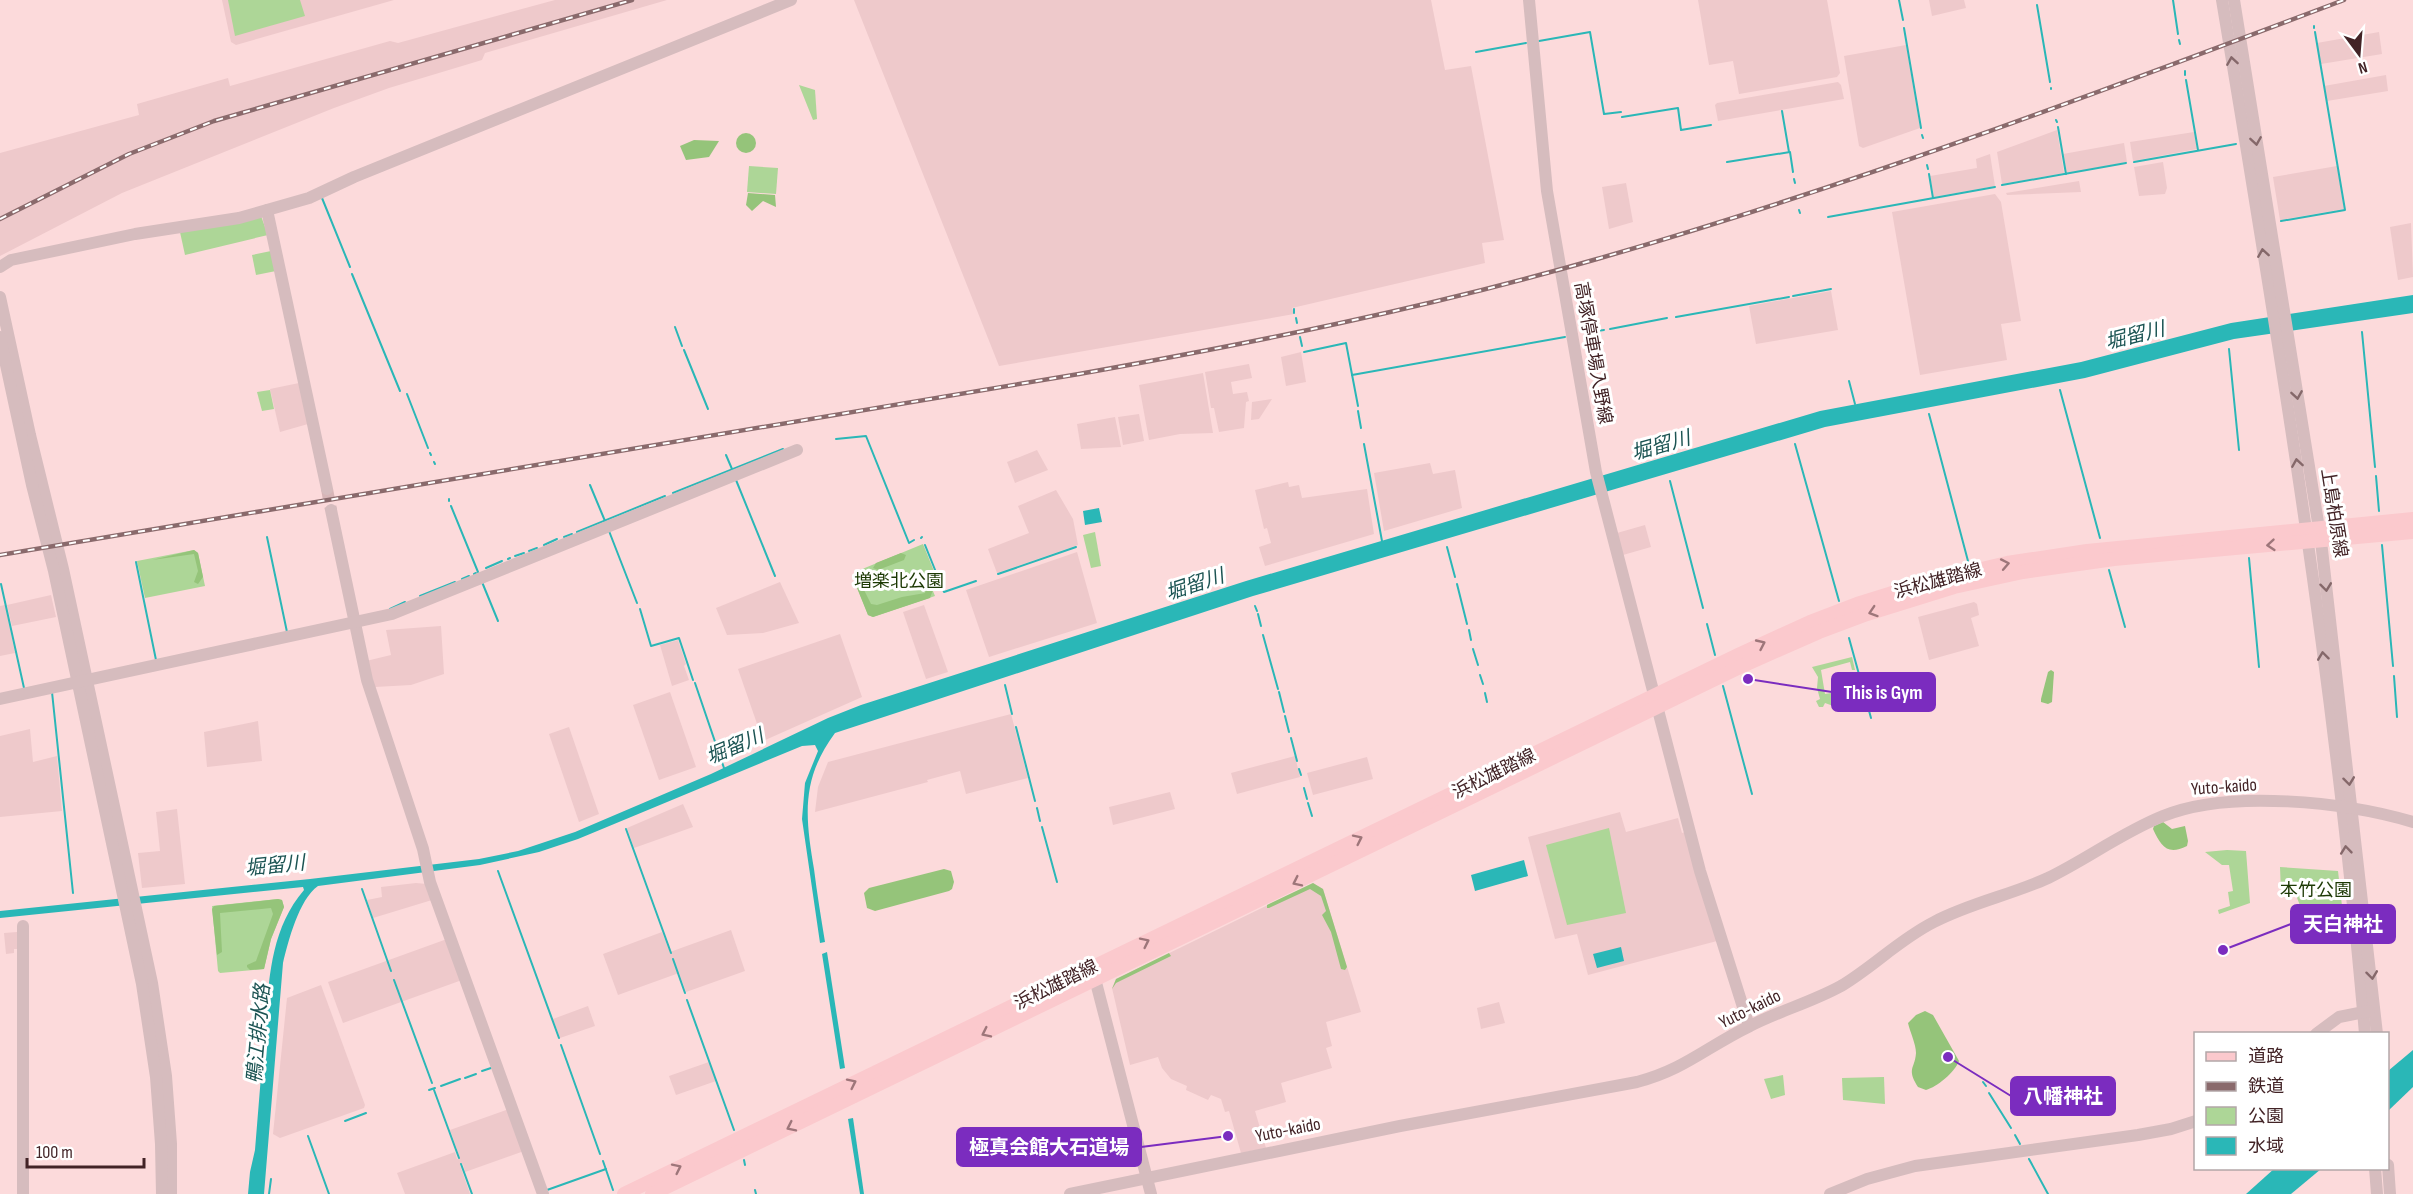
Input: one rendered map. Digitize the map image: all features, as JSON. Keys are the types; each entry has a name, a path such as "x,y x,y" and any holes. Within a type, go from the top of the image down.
{"main road":[{"name":"浜松雄踏線","path":"2314,535 2413,519"},
{"name":"浜松雄踏線","path":"652,1194 1094,974 1657,701 1810,622 1873,598 1945,577 2054,555 2314,535 2413,532"},
{"name":"浜松雄踏線","path":"624,1194 1094,974"}],"street":[{"path":"0,267 11,260 135,234 220,222 309,198 354,177 791,0"},
{"name":"高塚停車場入野線","path":"1529,0 1546,192 1596,472 1700,871 1749,1026"},
{"name":"上島柏原線","path":"2222,0 2278,310"},
{"name":"上島柏原線","path":"2234,0 2282,338 2314,535 2369,1011 2376,1032"},
{"path":"267,210 327,489"},
{"path":"0,297 8,355 131,909 154,1059 161,1144 162,1194"},
{"path":"0,337 8,355"},
{"path":"0,699 392,614 797,450"},
{"path":"331,510 354,624 373,701 426,861 428,876 543,1194"},
{"name":"Yuto-kaido","path":"1070,1194 1637,1082 1683,1065 1749,1026 1840,986 1933,922 2048,878 2135,829 2174,812 2210,803 2311,803 2346,807 2413,822"},
{"path":"131,909 153,990 164,1058 171,1144 171,1194"},
{"path":"23,926 23,1194"},
{"path":"1094,974 1151,1194"},
{"path":"2319,1032 2339,1017 2369,1011"},
{"name":"上島柏原線","path":"2365,1032 2369,1011"},
{"path":"1830,1194 1867,1179 1918,1166 2138,1136 2194,1122"},
{"path":"2375,1170 2377,1194"},
{"path":"2388,1170 2390,1194"}],"shaded area":[{"path":"222,0 394,0 236,45 231,42"},
{"path":"555,0 667,0 485,53 482,60 389,88 334,108 122,193 0,256 0,153 139,115 137,104 228,78 230,86 390,41 398,43"},
{"path":"854,0 1431,0 1445,70 1471,66 1504,240 1482,243 1485,263 1292,308 1294,314 999,366"},
{"path":"1698,0 1827,0 1840,73 1837,77 1739,94 1733,61 1709,65"},
{"path":"1929,0 1964,0 1966,8 1932,16"},
{"path":"2379,32 2382,54 2321,64 2317,43"},
{"path":"1906,45 1920,128 1863,148 1859,146 1844,56"},
{"path":"2386,75 2388,91 2327,101 2324,86"},
{"path":"1838,82 1841,85 1844,99 1718,121 1715,105 1717,103"},
{"path":"2057,130 2064,173 2002,184 1997,152"},
{"path":"2194,132 2197,149 2133,161 2130,142"},
{"path":"2124,143 2127,162 2067,173 2063,154"},
{"path":"1990,154 1995,186 1934,197 1930,176 1977,168 1976,159"},
{"path":"2163,162 2167,188 2165,194 2139,196 2134,167"},
{"path":"2337,166 2344,209 2280,220 2273,177"},
{"path":"2079,181 2081,192 2007,195 2006,193"},
{"path":"1626,183 1633,222 1609,229 1602,187"},
{"path":"1995,194 2001,202 2021,321 2001,324 2007,360 1920,375 1892,212"},
{"path":"2411,223 2413,277 2398,280 2390,227"},
{"path":"1831,291 1838,330 1756,344 1749,306"},
{"path":"1301,352 1306,382 1286,386 1281,357"},
{"path":"1249,364 1252,378 1231,382 1233,394 1247,392 1249,401 1246,402 1244,428 1219,432 1214,408 1211,408 1205,372"},
{"path":"1203,373 1213,433 1180,434 1149,440 1139,385"},
{"path":"299,383 308,424 280,432 270,389"},
{"path":"1272,399 1259,419 1251,420 1252,402"},
{"path":"1139,414 1144,441 1123,445 1118,417"},
{"path":"1115,417 1121,447 1081,449 1077,424"},
{"path":"1037,450 1048,470 1015,483 1007,462"},
{"path":"1430,463 1433,474 1455,470 1462,508 1384,531 1374,473"},
{"path":"1288,482 1289,487 1299,485 1302,498 1367,489 1374,534 1265,566 1259,547 1271,543 1267,528 1264,529 1255,490"},
{"path":"1056,490 1073,519 1078,545 997,573 988,549 1029,533 1018,506"},
{"path":"1645,525 1651,547 1623,555 1617,533"},
{"path":"1077,552 1097,623 989,657 966,590"},
{"path":"780,582 799,623 763,633 727,635 716,608"},
{"path":"51,595 56,617 12,626 7,605"},
{"path":"1974,602 1977,604 1979,615 1971,618 1979,646 1929,660 1918,617"},
{"path":"5,605 15,653 0,656 0,606"},
{"path":"924,605 948,672 926,679 903,612"},
{"path":"441,626 444,674 411,685 375,687 366,661 391,655 386,630"},
{"path":"840,634 862,697 763,741 738,669"},
{"path":"678,640 689,680 672,686 660,645"},
{"path":"670,692 696,767 659,780 633,705"},
{"path":"1011,714 1028,778 966,794 960,771 927,780 928,782 815,812 818,787 828,762"},
{"path":"258,721 262,761 207,767 204,732"},
{"path":"569,727 599,814 579,822 549,734"},
{"path":"30,729 33,762 57,756 62,811 0,817 0,736"},
{"path":"1295,756 1300,777 1237,794 1231,773"},
{"path":"1367,757 1373,779 1313,795 1307,773"},
{"path":"1170,792 1175,809 1113,825 1109,807"},
{"path":"683,804 693,827 634,848 627,828"},
{"path":"177,809 185,884 142,888 138,853 160,851 156,812"},
{"path":"1620,812 1626,832 1678,818 1682,833 1685,832 1717,941 1588,975 1577,934 1555,939 1528,837"},
{"path":"1313,883 1323,889 1361,1012 1326,1022 1332,1046 1326,1048 1332,1068 1281,1083 1286,1102 1255,1111 1266,1148 1241,1153 1229,1111 1225,1112 1221,1099 1211,1095 1208,1100 1186,1090 1187,1086 1171,1079 1162,1068 1158,1057 1130,1065 1112,988 1116,979"},
{"path":"427,884 432,900 373,918 367,900 382,897 381,887"},
{"path":"731,930 745,971 686,992 679,973 618,995 603,954 662,932 670,952"},
{"path":"17,932 20,935 19,949 14,949 14,953 6,954 4,933"},
{"path":"447,939 462,980 343,1023 328,982"},
{"path":"321,985 365,1105 364,1108 280,1138 273,1134 287,998"},
{"path":"1499,1002 1505,1023 1481,1029 1477,1008"},
{"path":"588,1006 595,1026 560,1038 553,1019"},
{"path":"709,1062 716,1081 676,1095 669,1076"},
{"path":"509,1109 524,1151 465,1172 463,1164 460,1165 470,1194 405,1194 397,1173 455,1152 457,1159 460,1158 450,1130"}],"green space":[{"path":"228,0 300,0 305,16 235,36"},
{"path":"799,85 815,90 817,119 813,120"},
{"path":"746,133 753,136 756,143 753,150 746,153 739,150 736,143 739,136"},
{"path":"694,140 719,141 709,157 686,160 680,146"},
{"path":"749,166 778,168 776,194 747,192"},
{"path":"748,193 775,195 776,207 763,201 752,211 746,205"},
{"path":"261,216 268,235 185,255 180,232"},
{"path":"271,251 276,271 256,275 252,255"},
{"path":"270,390 274,409 262,411 257,392"},
{"path":"1095,532 1101,566 1091,568 1083,535"},
{"name":"増楽北公園","path":"923,544 936,576 928,579 935,596 873,617 868,615 853,577 855,572"},
{"path":"194,550 198,553 205,586 145,598 137,561"},
{"path":"194,550 198,553 203,577 198,584 194,582 198,571 194,554 152,560"},
{"path":"901,553 906,555 904,560 878,570 873,568 876,563"},
{"path":"924,577 928,579 933,590 930,598 873,617 868,615 857,588 861,584 871,604 877,605 925,593 922,581"},
{"path":"1852,657 1855,670 1852,670 1850,662 1821,670 1825,694 1831,693 1833,699 1850,694 1853,703 1836,707 1825,703 1823,707 1819,707 1816,701 1820,699 1817,688 1818,677 1812,667"},
{"path":"2051,670 2054,672 2052,702 2048,704 2041,702 2041,699 2048,672"},
{"path":"2163,822 2172,829 2185,826 2187,846 2174,850 2162,844 2153,829 2154,826"},
{"path":"1609,828 1626,913 1567,925 1546,845"},
{"path":"2246,851 2250,903 2219,914 2218,910 2230,906 2228,892 2233,891 2229,865 2222,865 2205,852"},
{"name":"本竹公園","path":"2280,867 2338,871 2342,906 2312,910 2301,908 2294,890 2281,892"},
{"path":"944,869 951,871 954,882 949,891 875,911 867,908 864,893 869,888"},
{"path":"1313,883 1323,889 1347,967 1345,970 1341,969 1331,932 1322,915 1326,911 1321,896 1310,889 1267,908 1267,905"},
{"path":"282,900 284,907 271,939 264,969 220,973 212,906"},
{"path":"282,900 284,907 271,939 264,969 250,970 247,965 256,961 273,914 271,908 220,913 222,952 217,955 212,909 214,906"},
{"path":"1169,953 1171,956 1116,983 1112,989 1116,979"},
{"path":"1925,1011 1933,1015 1959,1061 1945,1079 1926,1090 1918,1087 1912,1076 1916,1049 1908,1023 1916,1015"},
{"path":"1783,1075 1785,1095 1771,1099 1764,1079"},
{"path":"1884,1077 1885,1104 1843,1100 1842,1078"}],"water":[{"path":"2413,295 2413,313 2234,339 2085,378 1825,427 1253,596 835,733 816,766 808,798 809,832 825,942 820,943 802,819 805,783 818,751 815,745 802,746 578,839 539,852 480,865 318,886 311,892 300,911 283,963 264,1194 248,1194 255,1150 269,980 272,960 283,924 292,906 304,890 303,887 0,918 0,911 310,879 479,859 518,851 575,832 711,774 828,718 861,705 1246,581 1820,411 2081,362 2231,323"},
{"path":"1099,508 1102,522 1085,525 1083,511"},
{"path":"1524,860 1528,876 1475,891 1471,875"},
{"path":"1621,947 1624,961 1597,968 1593,954"},
{"path":"827,952 845,1068 840,1069 822,954"},
{"path":"2413,1050 2413,1087 2389,1110 2389,1070"},
{"path":"853,1118 864,1194 860,1194 848,1119"},
{"path":"2273,1170 2320,1170 2291,1194 2246,1194"}],"waterway":[{"path":"1899,0 1903,20"},
{"path":"2173,0 2178,34"},
{"path":"2037,5 2050,82"},
{"path":"1904,28 1921,128"},
{"path":"1539,41 1590,32 1604,114 1621,112"},
{"path":"2281,221 2345,210 2315,32"},
{"path":"2179,40 2180,44"},
{"path":"1476,52 1526,43"},
{"path":"2186,80 2198,150"},
{"path":"1622,117 1678,108 1681,130 1711,125"},
{"path":"1782,111 1789,152"},
{"path":"2058,127 2066,174"},
{"path":"2134,162 2236,144"},
{"path":"1727,162 1790,152 1793,172"},
{"path":"2002,185 2126,163"},
{"path":"1927,165 1928,169"},
{"path":"1929,174 1933,198"},
{"path":"1794,179 1795,183"},
{"path":"1828,217 1995,187"},
{"path":"322,198 350,267"},
{"path":"352,274 400,391"},
{"path":"1793,296 1831,289"},
{"path":"1676,317 1789,297"},
{"path":"1296,318 1297,323"},
{"path":"1610,329 1667,318"},
{"path":"675,327 682,346"},
{"path":"1597,331 1604,330"},
{"path":"2362,332 2375,467"},
{"path":"1300,337 1302,346"},
{"path":"1352,375 1565,337"},
{"path":"1304,352 1346,343 1358,406"},
{"path":"2229,349 2239,450"},
{"path":"684,350 708,409"},
{"path":"1849,381 1855,404"},
{"path":"2060,390 2100,538"},
{"path":"407,394 428,448"},
{"path":"1358,411 1361,428"},
{"path":"1929,414 1968,561"},
{"path":"836,439 866,436 909,543 914,540"},
{"path":"1364,444 1382,541"},
{"path":"1795,444 1839,601"},
{"path":"673,493 783,449"},
{"path":"726,455 732,469"},
{"path":"2376,476 2379,511"},
{"path":"736,480 775,576"},
{"path":"1670,481 1703,608"},
{"path":"590,485 605,521"},
{"path":"577,532 665,496"},
{"path":"451,506 478,572"},
{"path":"609,531 637,603"},
{"path":"564,537 572,534"},
{"path":"267,537 287,632"},
{"path":"544,545 557,539"},
{"path":"925,545 944,592 976,581"},
{"path":"2382,545 2393,666"},
{"path":"998,574 1076,547"},
{"path":"1447,547 1455,577"},
{"path":"529,551 537,548"},
{"path":"515,556 524,553"},
{"path":"2249,558 2259,667"},
{"path":"486,568 502,561"},
{"path":"136,562 156,660"},
{"path":"2109,570 2125,627"},
{"path":"462,579 469,576"},
{"path":"420,596 455,582"},
{"path":"482,582 498,621"},
{"path":"1,584 24,688"},
{"path":"1457,584 1467,624"},
{"path":"390,609 405,602"},
{"path":"1255,606 1257,611"},
{"path":"640,609 651,646 679,638 693,680"},
{"path":"1258,614 1261,626"},
{"path":"1707,624 1715,655"},
{"path":"1469,630 1471,640"},
{"path":"1263,635 1278,689"},
{"path":"1849,638 1871,718"},
{"path":"1473,649 1478,665"},
{"path":"1480,675 1483,684"},
{"path":"2394,676 2397,717"},
{"name":"堀留川","path":"695,683 725,771"},
{"path":"1005,685 1012,714"},
{"path":"1723,686 1752,794"},
{"path":"52,692 73,893"},
{"path":"1279,692 1284,712"},
{"path":"1485,693 1487,702"},
{"path":"1285,716 1289,732"},
{"path":"1016,727 1035,801"},
{"path":"1291,738 1297,761"},
{"path":"1299,769 1301,775"},
{"path":"1304,788 1307,799"},
{"path":"1308,803 1312,816"},
{"path":"1037,808 1040,821"},
{"path":"1042,827 1057,882"},
{"path":"626,829 671,953"},
{"path":"498,871 559,1038"},
{"path":"362,889 391,971"},
{"path":"673,959 685,993"},
{"path":"394,980 432,1083"},
{"path":"687,1000 734,1130"},
{"path":"561,1045 600,1154"},
{"path":"482,1071 491,1068"},
{"path":"465,1078 476,1074"},
{"path":"441,1086 460,1079"},
{"path":"1983,1082 1986,1086"},
{"path":"429,1090 435,1088"},
{"path":"434,1090 459,1158"},
{"path":"1989,1093 2011,1128"},
{"path":"345,1121 366,1113"},
{"path":"2015,1135 2020,1144"},
{"path":"308,1136 329,1194"},
{"path":"2029,1159 2048,1194"},
{"path":"744,1160 745,1165"},
{"path":"603,1161 613,1190"},
{"path":"461,1164 472,1194"},
{"path":"547,1190 606,1169"},
{"path":"269,1194 271,1179"},
{"path":"755,1190 756,1194"}],"tunnel":[{"path":"327,489 331,510"}],"railway":[{"path":"0,219 129,154 214,121 632,0"},
{"path":"0,555 1079,374 1275,337 1404,309 1597,259 1786,201 2066,104 2344,0"}],"place":[{"name":"This is Gym","path":"1748,679"},
{"name":"天白神社","path":"2223,950"},
{"name":"八幡神社","path":"1948,1057"},
{"name":"極真会館大石道場","path":"1228,1136"}],"water label":[{"name":"鴨江排水路","path":"259,1034"}]}
